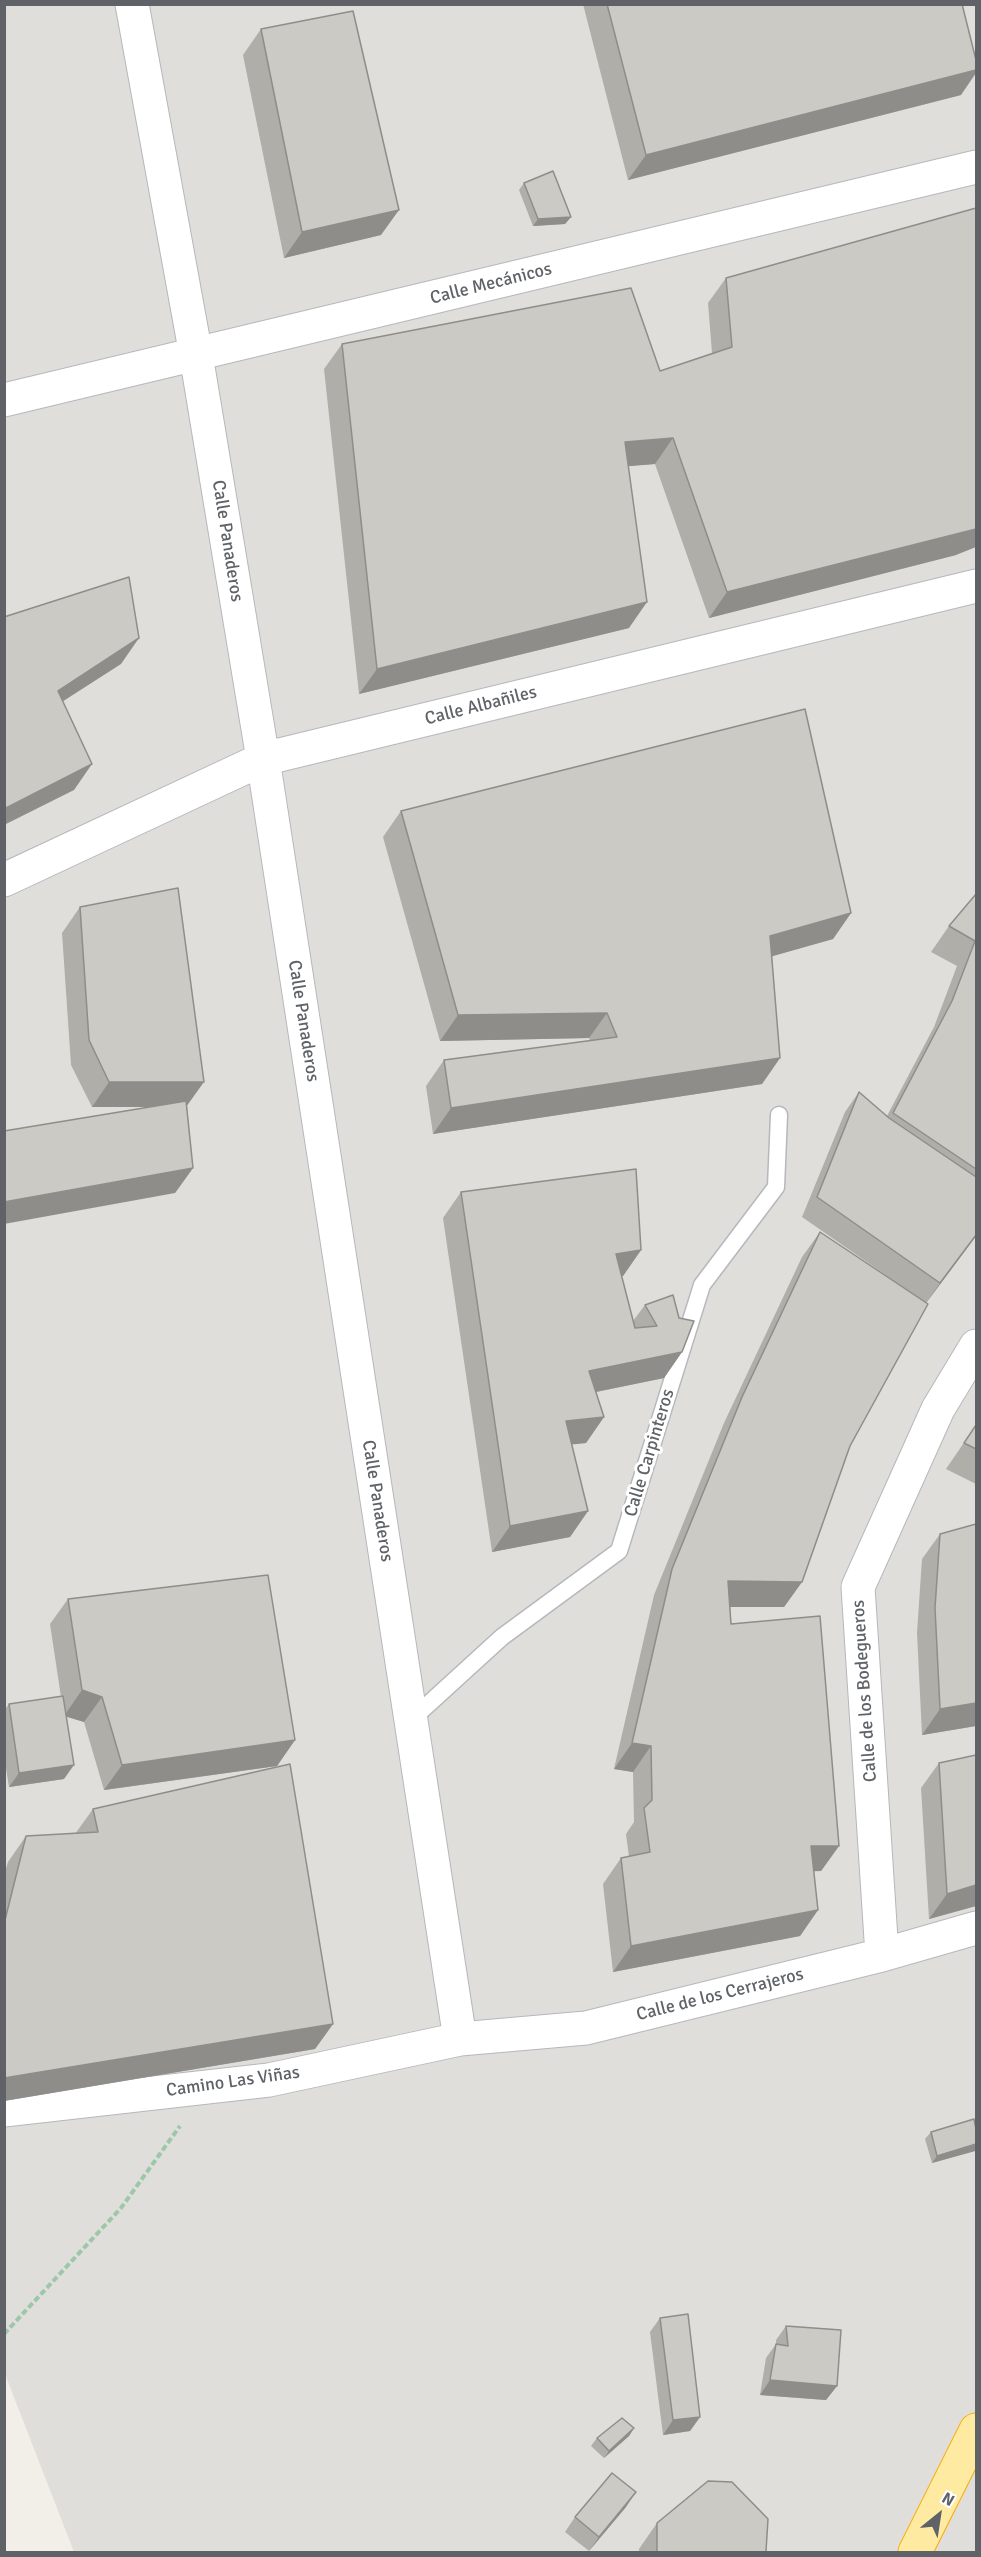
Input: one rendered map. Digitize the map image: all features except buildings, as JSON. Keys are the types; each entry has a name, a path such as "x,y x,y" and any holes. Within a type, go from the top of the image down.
{"highway":[{"path":"915,2553 976,2430"}],"street":[{"name":"Calle Panaderos","path":"132,4 196,355 263,759 460,2039"},
{"name":"Calle Mecánicos","path":"4,400 976,167"},
{"name":"Calle Albañiles","path":"4,880 263,759 976,586"},
{"name":"Calle de los Bodegueros","path":"882,1955 858,1587 938,1409 976,1346"},
{"name":"Calle de los Cerrajeros","path":"460,2039 586,2028 882,1955 976,1928"},
{"name":"Camino Las Viñas","path":"4,2110 269,2079 460,2039"}],"lane":[{"name":"Calle Carpinteros","path":"411,1720 501,1637 619,1551 702,1285 776,1187 779,1115"}],"path":[{"path":"4,2334 121,2208 210,2086"}],"shaded area":[{"path":"5,5 976,5 976,2552 74,2552 5,2374"}]}
